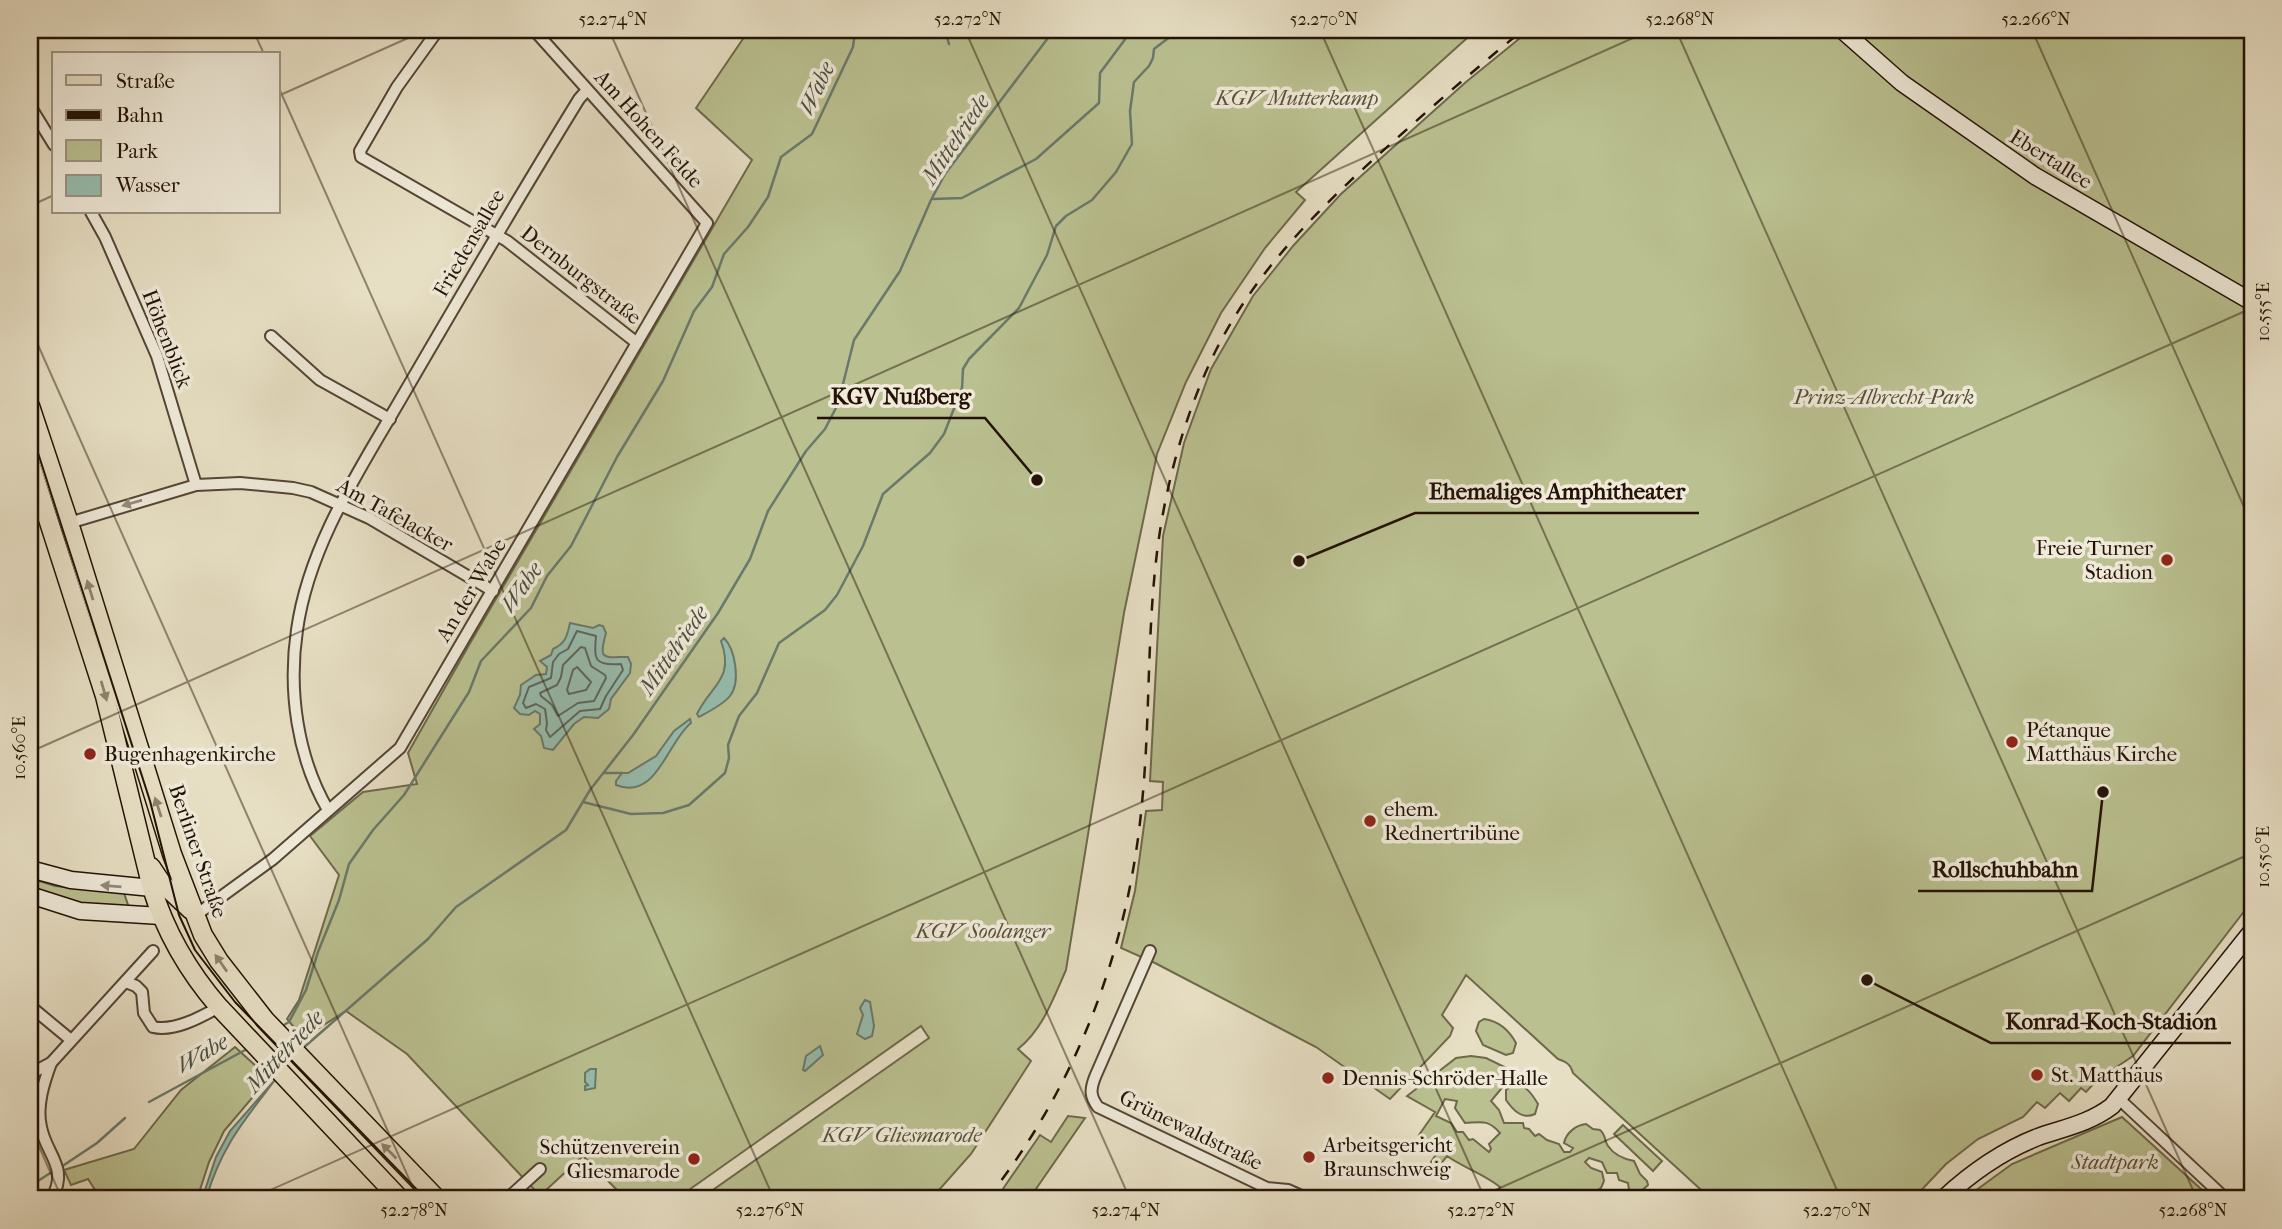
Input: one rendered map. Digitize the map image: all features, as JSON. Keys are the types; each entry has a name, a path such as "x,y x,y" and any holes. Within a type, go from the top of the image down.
{"main road":[{"name":"Berliner Straße","path":"30,406 179,872 190,916 226,971 270,1025 437,1199"},
{"path":"30,463 105,696 152,888 161,916 176,947 202,987 219,1007 400,1199"},
{"path":"144,857 190,916"},
{"path":"161,916 172,895 179,872"},
{"path":"152,888 172,895"},
{"path":"161,916 190,916"},
{"path":"176,947 179,928 190,916"}],"street":[{"name":"Dernburgstraße","path":"438,30 397,87 360,151 361,157 496,234 637,343"},
{"name":"Am Hohen Felde","path":"534,30 707,223"},
{"name":"Ebertallee","path":"1842,30 1902,83 2035,176 2252,302"},
{"name":"Friedensallee","path":"328,810 312,777 295,707 297,630 318,556 341,504 496,234 587,90"},
{"path":"30,106 52,142"},
{"name":"Höhenblick","path":"92,214 105,237 157,356 196,485"},
{"name":"An der Wabe","path":"190,916 273,859 400,748 707,223"},
{"path":"271,336 320,380 390,419"},
{"name":"Am Tafelacker","path":"69,523 196,485 267,484 311,492 341,504 493,592"},
{"path":"30,869 71,880 152,888"},
{"path":"30,895 80,911 161,916"},
{"path":"1943,1199 1985,1164 2117,1097 2157,1051 2252,930"},
{"path":"30,1074 51,1063 153,951"},
{"name":"Grünewaldstraße","path":"1150,951 1090,1089 1091,1098 1098,1107 1210,1162 1267,1188 1288,1190 1308,1199"},
{"path":"126,982 142,992 144,1013 153,1027 160,1029 197,1019 219,1007"},
{"path":"30,1006 71,1041"},
{"path":"51,1063 43,1085 40,1126 56,1160 58,1178 56,1192 51,1199"},
{"path":"2117,1097 2226,1199"},
{"path":"507,1199 540,1170"}],"green space":[{"path":"749,30 1476,30 1296,192 1305,200 1265,248 1221,313 1186,382 1157,454 1124,613 1066,970 1041,1023 1018,1049 1031,1061 971,1154 931,1199 700,1199 929,1038 921,1026 676,1199 626,1199 583,1156 546,1190 554,1199 543,1199 407,1054 346,1011 303,1038 287,1019 299,1000 339,875 310,836 363,792 417,784 408,753 752,160 696,108"},
{"name":"Prinz-Albrecht-Park","path":"1530,30 2252,30 2252,901 2133,1056 2097,1080 2086,1092 2081,1088 2069,1101 2060,1093 2045,1108 2037,1102 2023,1117 1978,1139 1946,1164 1913,1199 1711,1199 1573,1073 1568,1064 1558,1059 1466,975 1442,1015 1453,1028 1450,1036 1390,1099 1316,1047 1121,948 1135,891 1146,811 1162,810 1163,782 1150,781 1163,536 1184,443 1211,369 1253,296 1293,246 1341,194 1466,82"},
{"path":"30,878 55,886 124,893 129,908 83,905 30,890"},
{"path":"1484,1019 1498,1024 1510,1034 1516,1043 1513,1053 1506,1055 1483,1045 1476,1031 1479,1022"},
{"path":"235,1047 269,1078 224,1131 209,1162 197,1199 101,1199 88,1179 71,1185 64,1170 134,1149 181,1090"},
{"path":"1456,1058 1486,1058 1515,1072 1491,1101 1499,1110 1504,1123 1523,1123 1524,1128 1529,1129 1535,1136 1539,1134 1559,1144 1564,1152 1570,1152 1573,1148 1564,1143 1575,1128 1586,1124 1600,1130 1613,1152 1634,1161 1648,1185 1639,1192 1629,1190 1628,1183 1619,1180 1617,1173 1607,1173 1602,1162 1589,1158 1585,1162 1591,1168 1602,1172 1604,1181 1601,1188 1594,1192 1592,1199 1495,1199 1500,1187 1487,1178 1447,1156 1436,1166 1431,1162 1439,1150 1419,1135 1435,1112 1407,1096","holes":["1445,1099 1457,1101 1455,1108 1465,1123 1488,1123 1500,1133 1489,1144 1489,1152 1473,1139 1469,1140 1463,1132 1457,1132 1451,1123 1436,1116"]},
{"path":"1514,1084 1525,1088 1538,1104 1535,1114 1522,1115 1506,1100 1506,1090"},
{"path":"1068,1116 1085,1118 1029,1199 996,1199 1040,1135 1051,1142"},
{"name":"Stadtpark","path":"2122,1117 2212,1199 1964,1199 2012,1164"},
{"path":"1623,1125 1662,1161 1653,1171 1614,1134"}],"water":[{"path":"570,623 593,628 603,626 606,633 603,653 608,657 628,657 631,664 630,673 611,699 609,709 598,718 584,717 574,724 553,750 544,748 541,736 534,729 540,724 540,714 535,711 529,715 520,714 514,708 521,685 536,675 546,674 547,667 540,661 551,655 553,649 563,642"},
{"path":"724,638 731,650 735,666 733,690 724,702 699,717 697,714 723,673 725,654 721,641"},
{"path":"690,719 691,723 651,777 642,785 630,788 616,785 622,773 628,773 656,756 674,731"},
{"path":"865,1000 870,1002 874,1026 872,1036 865,1039 857,1034 863,1015 860,1008"},
{"path":"820,1046 823,1055 803,1070 806,1056"},
{"path":"596,1069 595,1088 585,1090 588,1085 585,1082 585,1073"},
{"path":"275,1080 234,1136 219,1164 206,1199 202,1199 216,1157 230,1131"}],"waterway":[{"name":"Wabe","path":"282,1026 289,1022 306,990 339,900 349,864 373,830 404,795 469,692 481,661 531,608 547,576 571,546 617,457 663,381 694,311 712,287 724,254 748,227 768,197 781,157 812,134 853,47 855,30"},
{"path":"945,30 949,44"},
{"name":"Mittelriede","path":"302,1049 428,939 456,907 566,830 590,790 633,735 718,613 750,559 768,511 806,451 825,429 838,404 854,340 900,271 945,174 1054,30"},
{"path":"933,199 962,198 1036,159 1099,103 1100,73 1132,30"},
{"path":"583,802 631,814 663,813 689,805 725,773 729,758 728,745 739,716 757,693 779,643 825,610 837,595 863,546 883,494 930,453 944,434 962,388 963,369 969,359 1019,308 1047,255 1056,226 1066,216 1092,200 1116,172 1132,144 1130,111 1134,82 1149,66 1154,49 1179,30"},
{"path":"605,773 622,773"},
{"name":"Wabe","path":"149,1102 247,1049"},
{"name":"Wabe","path":"61,1167 97,1143 125,1118"},
{"name":"Wabe","path":"30,1186 55,1170"}],"tram line":[{"path":"30,428 150,801 179,915 195,950 235,1002 426,1199"}],"railway":[{"path":"987,1199 1047,1110 1072,1062 1111,962 1125,910 1142,803 1151,621 1159,536 1168,487 1182,438 1208,367 1244,302 1289,243 1368,165 1523,30"}],"place":[{"name":"KGV Nußberg","path":"1037,480"},
{"name":"Freie Turner Stadion","path":"2167,560"},
{"name":"Ehemaliges Amphitheater","path":"1299,561"},
{"name":"Pétanque Matthäus Kirche","path":"2012,742"},
{"name":"Bugenhagenkirche","path":"90,754"},
{"name":"Rollschuhbahn","path":"2103,792"},
{"name":"ehem. Rednertribüne","path":"1370,821"},
{"name":"Konrad-Koch-Stadion","path":"1867,980"},
{"name":"St. Matthäus","path":"2037,1075"},
{"name":"Dennis-Schröder-Halle","path":"1328,1078"},
{"name":"Arbeitsgericht Braunschweig","path":"1309,1157"},
{"name":"Schützenverein Gliesmarode","path":"694,1159"}],"park label":[{"name":"KGV Mutterkamp","path":"1297,98"},
{"name":"KGV Soolanger","path":"983,931"},
{"name":"KGV Gliesmarode","path":"902,1135"}]}
